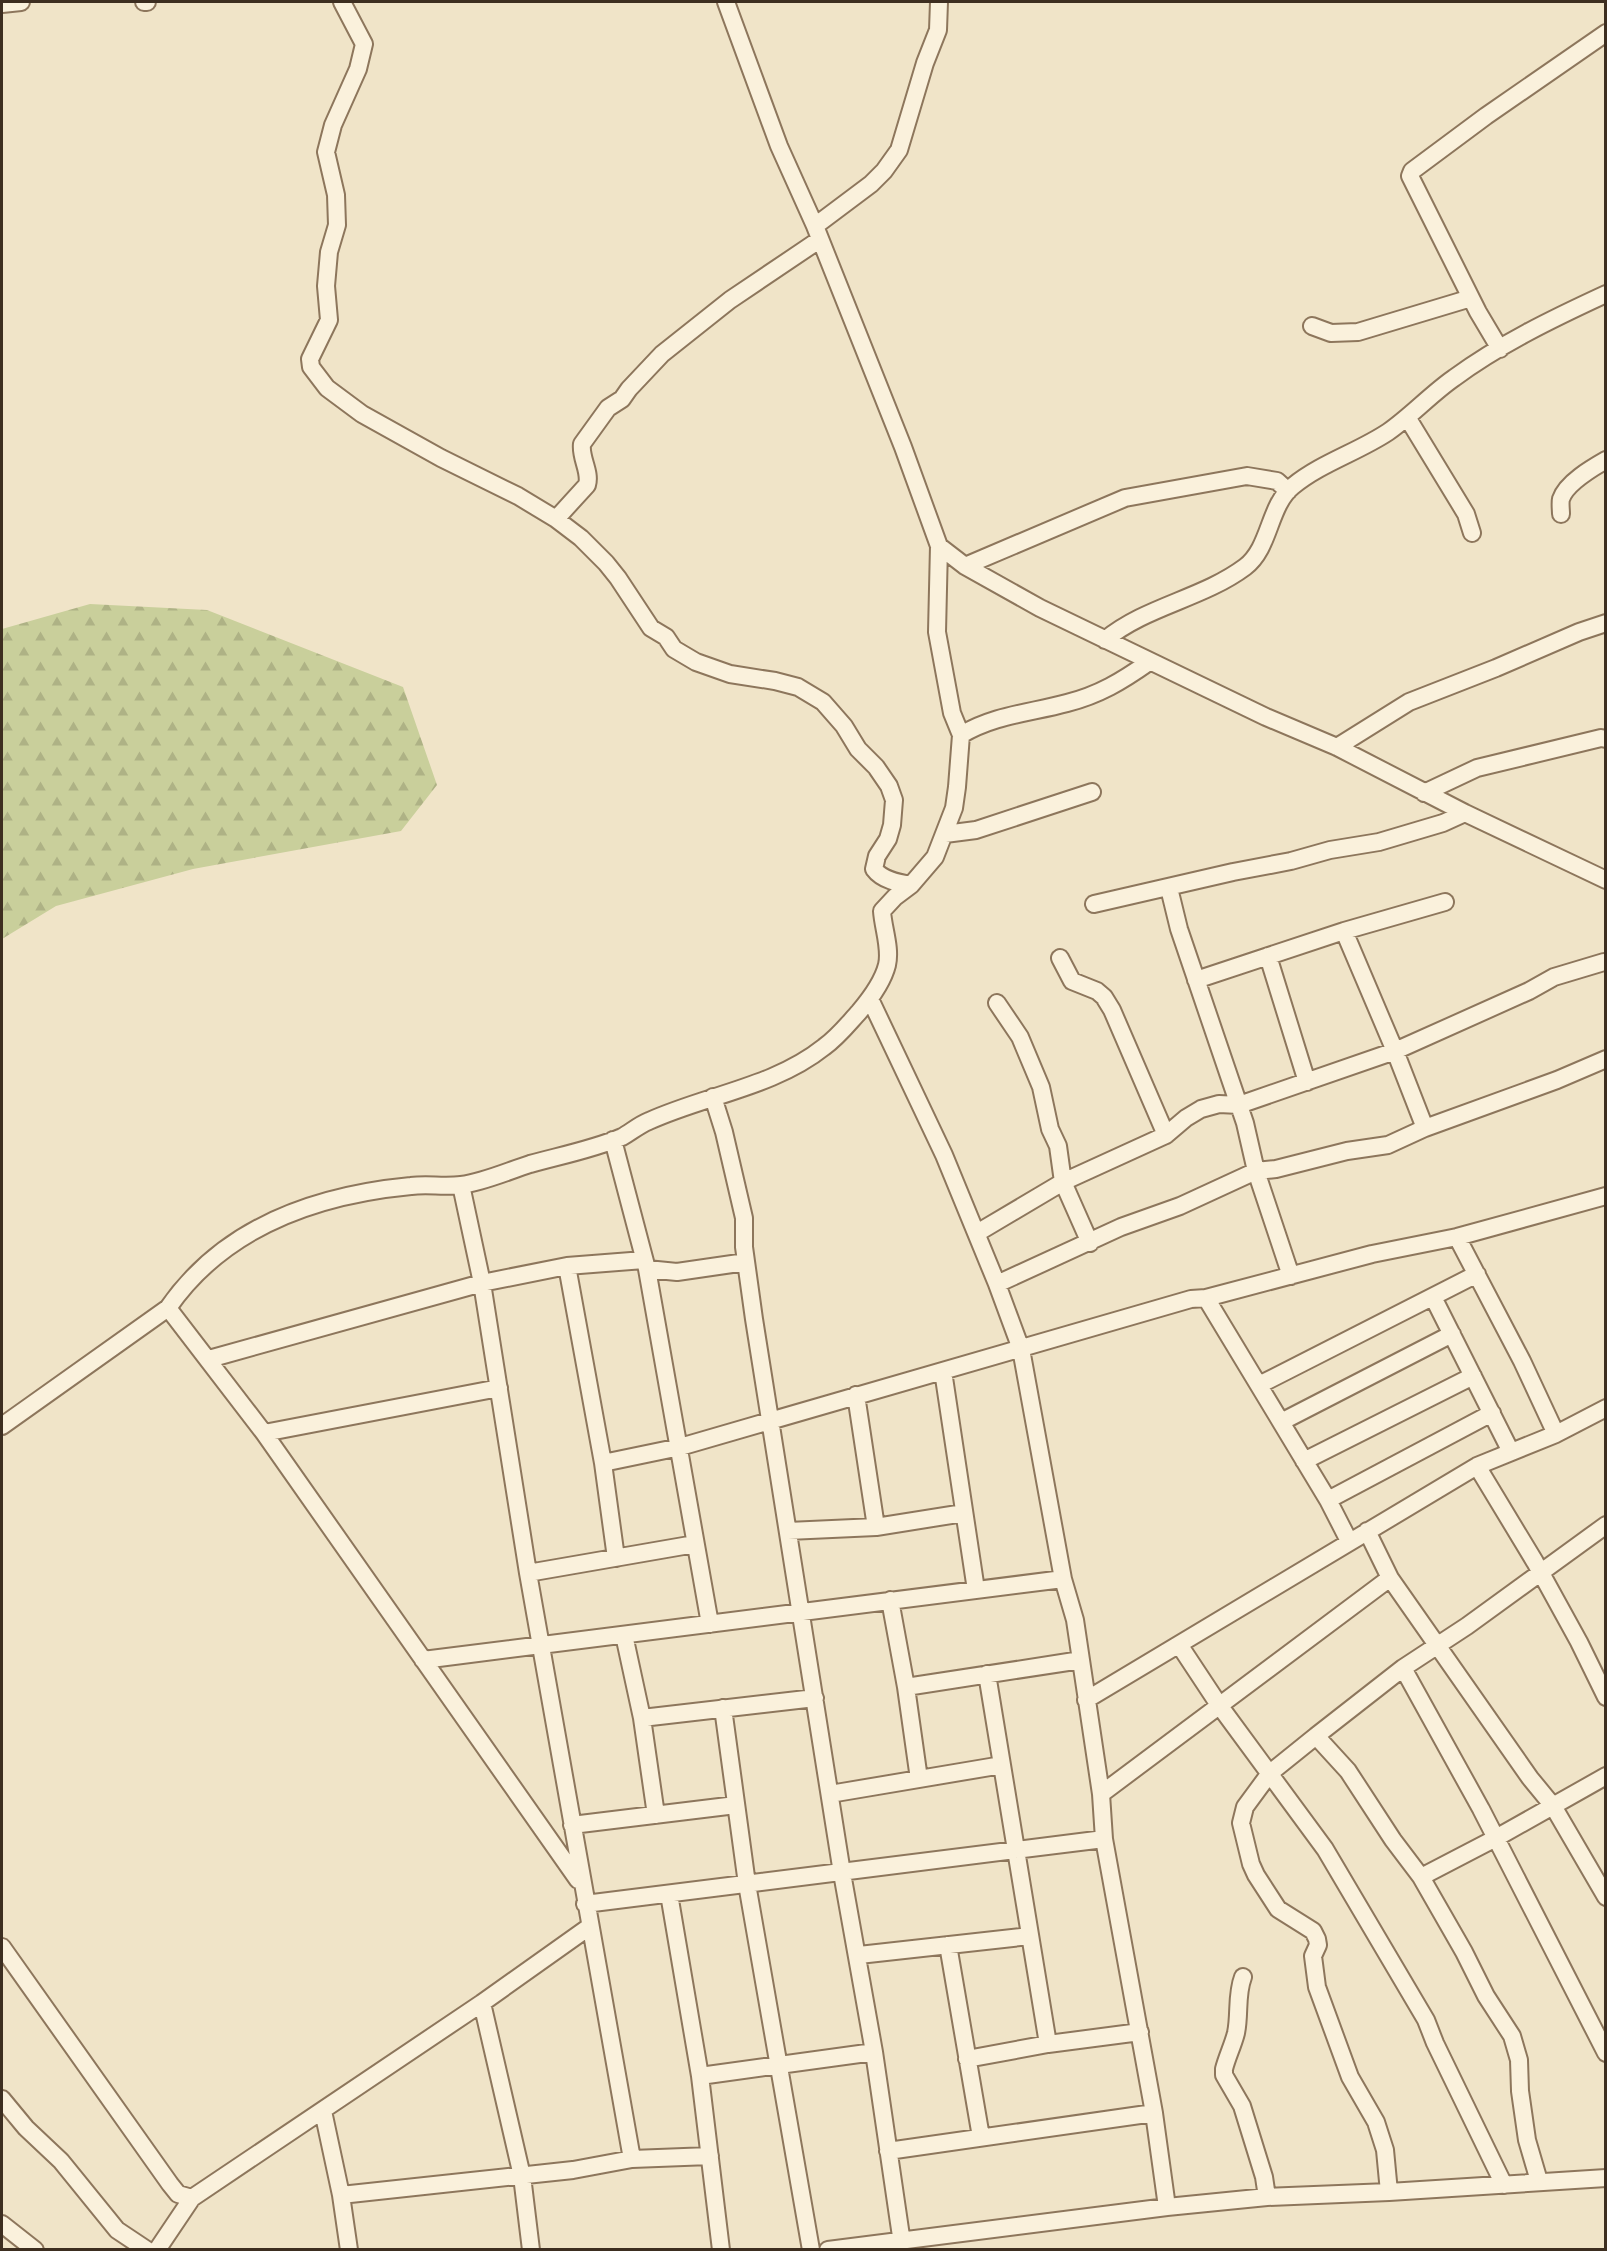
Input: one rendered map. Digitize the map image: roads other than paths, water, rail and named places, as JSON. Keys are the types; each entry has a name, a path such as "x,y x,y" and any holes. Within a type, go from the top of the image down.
{"street":[{"path":"2,4 21,2"},
{"path":"342,2 364,44 358,69 333,125 326,152 336,195 337,225 329,252 326,286 329,320 310,359 311,367 327,388 362,414 441,458 518,496 556,519 581,538 606,563 651,628 666,637 674,649 696,662 730,674 798,687 829,707 858,749 876,767 889,786 894,800 892,825 888,839 877,856 874,869 879,875 897,883 911,885"},
{"path":"2,1426 168,1308 183,1287 204,1266 254,1230 275,1219 341,1196 414,1185 461,1185 613,1140 650,1120 758,1083 824,1048 870,999 887,966 882,911 911,885 935,857 945,834 955,798 961,735 952,712 937,632 939,546 903,447 817,233 779,146 726,2"},
{"path":"556,519 587,485 589,478 581,450 582,444 608,408 622,399 628,389 662,354 817,233 884,171 899,150 925,63 938,30 939,2"},
{"path":"1500,349 1410,180 1412,171 1605,33"},
{"path":"1105,640 1132,620 1197,593 1247,566 1261,546 1288,491 1328,464 1387,432 1454,378 1500,349 1605,294"},
{"path":"1312,326 1331,333 1358,332 1471,298"},
{"path":"1407,417 1466,514 1472,533"},
{"path":"1561,514 1561,499 1570,486 1588,470 1605,460"},
{"path":"965,566 1125,498 1247,476 1277,481 1288,491"},
{"path":"939,546 965,566 1040,608 1287,727 1337,747 1464,813 1605,880"},
{"path":"1337,747 1409,702 1605,623"},
{"path":"961,735 992,720 1097,694 1118,684 1149,662"},
{"path":"1424,793 1485,766 1605,739"},
{"path":"945,834 976,830 1092,792"},
{"path":"1094,904 1291,861 1330,850 1379,842 1443,823 1464,813"},
{"path":"1169,888 1179,929 1239,1106 1256,1171 1291,1276"},
{"path":"1196,980 1344,931 1445,902"},
{"path":"1344,931 1425,1128"},
{"path":"1268,956 1307,1082"},
{"path":"1060,958 1072,981 1098,991 1108,1003 1166,1135"},
{"path":"976,1233 1063,1182 1166,1135 1201,1108 1219,1104 1239,1106 1395,1051 1530,991 1554,977 1605,961"},
{"path":"870,999 944,1155 998,1284 1021,1349 1063,1579 1075,1620 1101,1794 1104,1839 1154,2113 1167,2207"},
{"path":"997,1003 1020,1037 1041,1087 1050,1129 1058,1146 1063,1182 1089,1243"},
{"path":"998,1284 1121,1227 1180,1206 1256,1171 1276,1169 1347,1151 1388,1145 1425,1128 1557,1080 1605,1059"},
{"path":"713,1097 724,1132 744,1218 746,1262 770,1419 842,1873 859,1955 903,2245"},
{"path":"613,1140 645,1265 680,1447 710,1624"},
{"path":"461,1185 482,1283 528,1573 632,2159"},
{"path":"603,1463 680,1447 770,1419 1191,1299 1206,1298 1372,1254 1457,1237 1605,1196"},
{"path":"1457,1237 1522,1361 1556,1434"},
{"path":"209,1359 482,1283 567,1266 645,1265 677,1272 746,1262"},
{"path":"567,1266 603,1463 616,1558"},
{"path":"1259,1385 1477,1274"},
{"path":"1433,1297 1511,1452"},
{"path":"1206,1298 1328,1500 1349,1541"},
{"path":"168,1308 264,1433 582,1886"},
{"path":"1281,1422 1452,1334"},
{"path":"943,1371 976,1590"},
{"path":"1304,1461 1473,1376"},
{"path":"264,1433 499,1388"},
{"path":"856,1395 876,1527"},
{"path":"1086,1700 1180,1646 1349,1541 1477,1466 1556,1434 1605,1408"},
{"path":"1328,1500 1492,1413"},
{"path":"1477,1466 1579,1642 1605,1697"},
{"path":"788,1531 876,1527 964,1513"},
{"path":"1389,2192 1385,2150 1376,2122 1350,2077 1317,1987 1313,1956 1318,1945 1317,1939 1313,1931 1278,1909 1256,1875 1241,1823 1242,1814 1270,1773 1316,1736 1403,1668 1605,1525"},
{"path":"1367,1531 1390,1578 1530,1778 1553,1806 1605,1897"},
{"path":"528,1573 695,1544"},
{"path":"1101,1794 1390,1578"},
{"path":"423,1660 1063,1579"},
{"path":"890,1600 906,1687 919,1779"},
{"path":"624,1635 642,1718 656,1815"},
{"path":"1180,1646 1219,1705 1325,1850 1426,2020 1504,2185"},
{"path":"906,1687 1081,1660"},
{"path":"1403,1668 1496,1838 1605,2053"},
{"path":"987,1674 1048,2044"},
{"path":"642,1718 815,1698"},
{"path":"723,1708 747,1884 811,2250"},
{"path":"1316,1736 1348,1771 1393,1840 1421,1877 1486,1996 1512,2036 1519,2060 1520,2091 1527,2140 1539,2181"},
{"path":"830,1794 1002,1765"},
{"path":"1421,1877 1496,1838 1605,1776"},
{"path":"572,1826 736,1805"},
{"path":"585,1904 1104,1839"},
{"path":"669,1894 700,2076 721,2250"},
{"path":"157,2250 192,2198 482,2003 589,1926"},
{"path":"859,1955 1030,1936"},
{"path":"948,1945 981,2137"},
{"path":"2,1947 170,2184 178,2194 192,2198"},
{"path":"1243,1977 1239,1989 1240,2003 1236,2034 1224,2075 1242,2106 1264,2177 1267,2197"},
{"path":"482,2003 522,2176 531,2250"},
{"path":"967,2059 1048,2044 1140,2032"},
{"path":"700,2076 874,2052"},
{"path":"2,2099 26,2128 61,2161 117,2230 147,2250"},
{"path":"323,2111 341,2195 349,2250"},
{"path":"888,2151 1154,2113"},
{"path":"341,2195 522,2176 632,2159 710,2156"},
{"path":"828,2250 903,2245 1167,2207 1267,2197 1389,2192 1605,2178"},
{"path":"2,2224 35,2250"}]}
